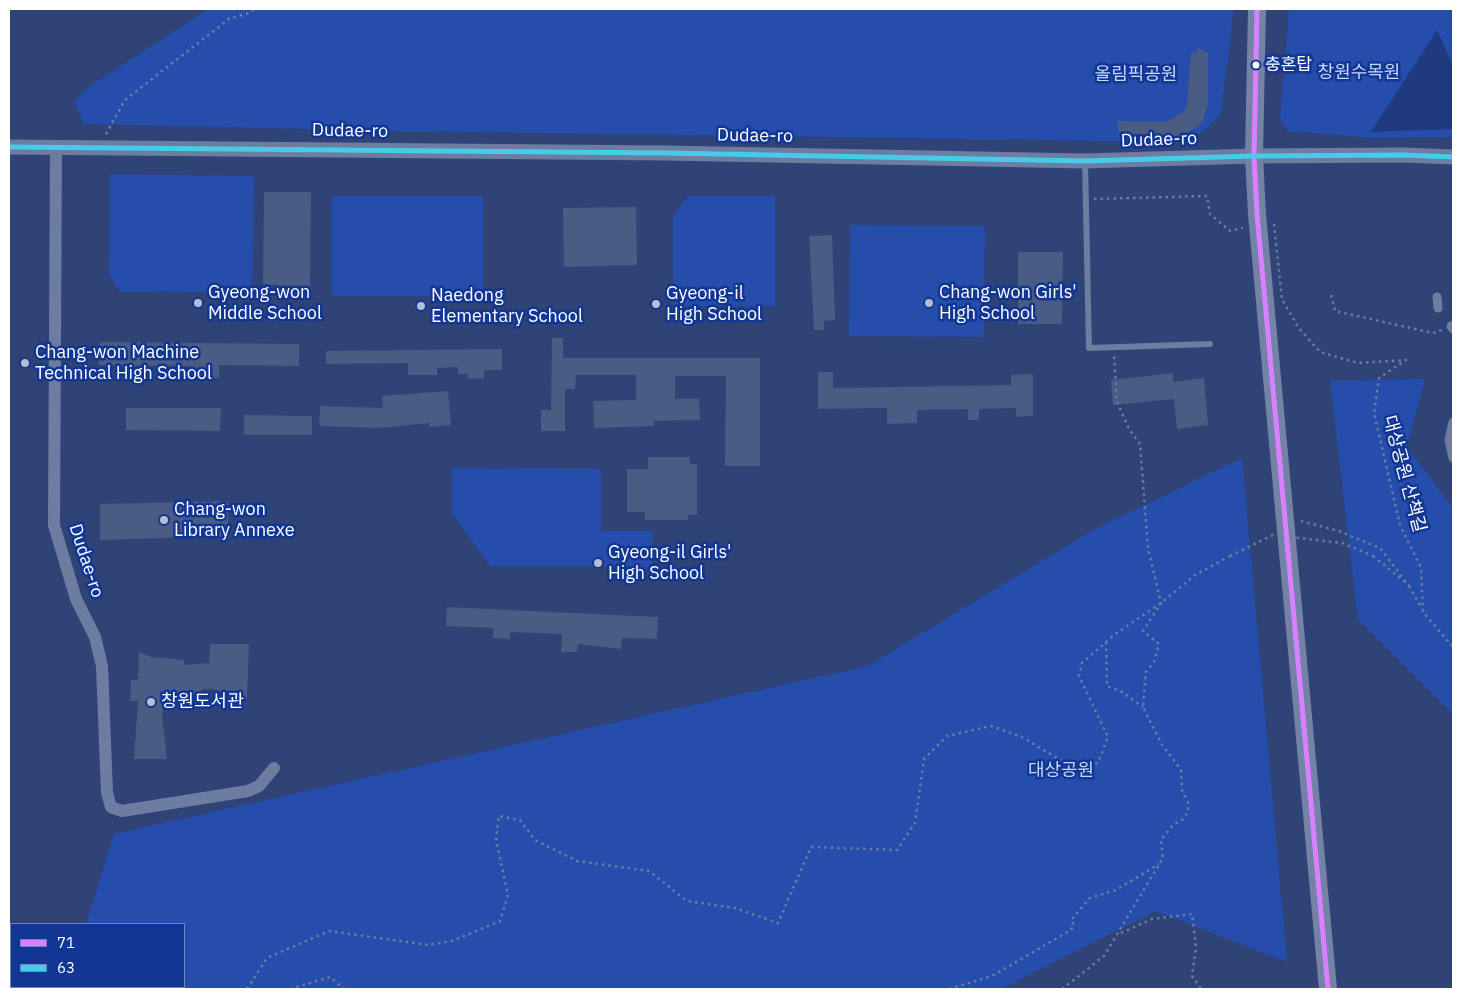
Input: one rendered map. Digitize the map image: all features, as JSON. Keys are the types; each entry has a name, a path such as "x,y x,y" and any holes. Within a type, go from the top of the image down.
{"main road":[{"path":"1257,9 1254,156 1258,225 1328,989"}],"street":[{"name":"Dudae-ro","path":"9,147 636,153 1085,161 1254,156 1404,155 1453,157"},
{"name":"Dudae-ro","path":"56,148 54,525 76,599 95,637 102,666 107,793 111,807 122,811 248,791 259,786 274,768"},
{"path":"1437,297 1438,308"},
{"path":"1453,422 1449,440 1453,458"}],"lane":[{"path":"1085,161 1090,348 1210,344"}],"path":[{"path":"98,148 125,100 229,19 249,13 254,9"},
{"path":"1086,200 1207,196 1210,214 1230,231 1258,225"},
{"name":"대상공원 산책길","path":"1258,225 1275,224 1282,299 1298,327 1320,352 1358,362 1406,360 1378,378 1374,413 1400,524 1421,568 1423,612"},
{"path":"1331,296 1335,311 1433,333 1452,328"},
{"path":"1113,347 1116,402 1128,428 1140,444 1148,548 1161,602 1143,631 1159,644 1154,662 1146,672 1143,706"},
{"path":"1285,517 1339,531 1380,548 1410,586 1423,612 1453,647"},
{"path":"247,989 267,958 328,931 428,945 452,941 500,920 508,895 496,839 499,816 520,820 535,840 577,862 649,871 687,901 735,908 778,923 811,846 897,850 914,824 924,759 947,736 991,726 1022,737 1077,770 1098,763 1108,737 1079,676 1082,663 1106,642 1195,575 1230,556 1272,535 1342,543 1373,556 1410,586"},
{"path":"1062,989 1104,956 1120,933 1161,863 1163,858 1161,840 1173,825 1183,819 1188,812 1188,803 1182,790 1181,770 1161,743 1143,706 1122,692 1107,686 1106,642"},
{"path":"948,989 992,976 1071,930 1074,925 1071,920 1090,898 1116,890 1161,863"},
{"path":"1120,933 1152,919 1192,914 1196,947 1192,976 1202,989"},
{"path":"290,989 330,977 344,989"}],"green space":[{"name":"올림픽공원","path":"208,9 1234,9 1221,114 1205,130 1183,142 394,131 84,124 74,101 86,89"},
{"name":"창원수목원","path":"1289,9 1453,9 1453,137 1374,138 1288,131 1280,120"},
{"path":"110,174 254,176 252,293 119,291 109,274"},
{"path":"332,196 483,196 483,296 332,296"},
{"path":"689,196 775,196 775,306 673,306 673,215"},
{"path":"850,225 985,226 984,337 849,336"},
{"path":"1425,379 1407,447 1453,508 1453,714 1358,619 1330,381"},
{"name":"대상공원","path":"1242,458 1287,962 1156,911 1001,989 66,989 185,988 185,923 86,923 114,834 868,666 1095,529"},
{"path":"452,468 601,469 601,531 653,531 652,567 490,566 452,513"}],"shaded area":[{"path":"1437,30 1453,65 1453,129 1371,132"}],"building":[{"path":"1198,47 1208,53 1208,104 1203,121 1182,136 1124,136 1118,130 1118,121 1167,122 1184,111 1187,105 1191,53 1195,53"},
{"path":"264,192 311,192 310,292 278,293 278,285 263,284"},
{"path":"636,207 637,265 564,267 563,208"},
{"path":"832,235 835,320 824,321 824,330 814,330 809,236"},
{"path":"1018,252 1063,252 1062,324 1018,324"},
{"path":"552,338 563,338 563,358 760,358 760,466 725,466 726,376 675,376 675,399 699,398 700,420 654,421 654,426 594,428 593,401 636,400 636,375 576,375 575,389 565,389 565,431 541,431 541,410 551,410"},
{"path":"100,342 299,344 299,366 219,365 219,378 189,378 189,366 99,365"},
{"path":"502,349 502,370 484,370 484,378 468,379 468,374 458,374 458,367 437,368 437,375 408,375 408,363 326,364 326,351"},
{"path":"818,372 833,372 833,388 1011,385 1011,375 1033,374 1033,416 1016,417 1016,408 979,409 979,420 968,420 968,409 917,410 917,423 887,424 887,408 818,409"},
{"path":"1173,373 1173,382 1204,378 1208,425 1177,429 1174,399 1113,405 1111,380"},
{"path":"448,391 451,425 429,427 429,423 380,428 319,426 320,406 383,408 382,396"},
{"path":"126,408 221,408 220,431 126,430"},
{"path":"244,415 312,416 312,435 244,435"},
{"path":"648,457 690,457 690,464 697,464 697,515 688,515 688,520 645,520 645,512 627,512 627,469 648,469"},
{"name":"Chang-won Library Annexe","path":"228,501 228,536 100,540 100,504"},
{"path":"447,607 658,617 657,639 622,638 621,649 578,644 577,652 561,652 562,634 510,632 510,639 493,638 493,628 446,626"},
{"name":"창원도서관","path":"210,644 249,644 247,699 213,689 202,689 202,694 167,693 162,714 167,759 134,759 138,701 130,701 131,680 138,679 139,652 151,657 184,660 184,665 209,663"}],"transit line":[{"name":"71","path":"1257,9 1254,156 1257,214 1328,989"},
{"name":"63","path":"9,147 665,153 1085,161 1254,156 1404,155 1453,157"}],"place":[{"name":"충혼탑","path":"1256,65"},
{"name":"Gyeong-won Middle School","path":"198,303"},
{"name":"Chang-won Girls' High School","path":"929,303"},
{"name":"Gyeong-il High School","path":"656,304"},
{"name":"Naedong Elementary School","path":"421,306"},
{"name":"Chang-won Machine Technical High School","path":"25,363"},
{"name":"Chang-won Library Annexe","path":"164,520"},
{"name":"Gyeong-il Girls' High School","path":"598,563"},
{"name":"창원도서관","path":"151,702"}]}
